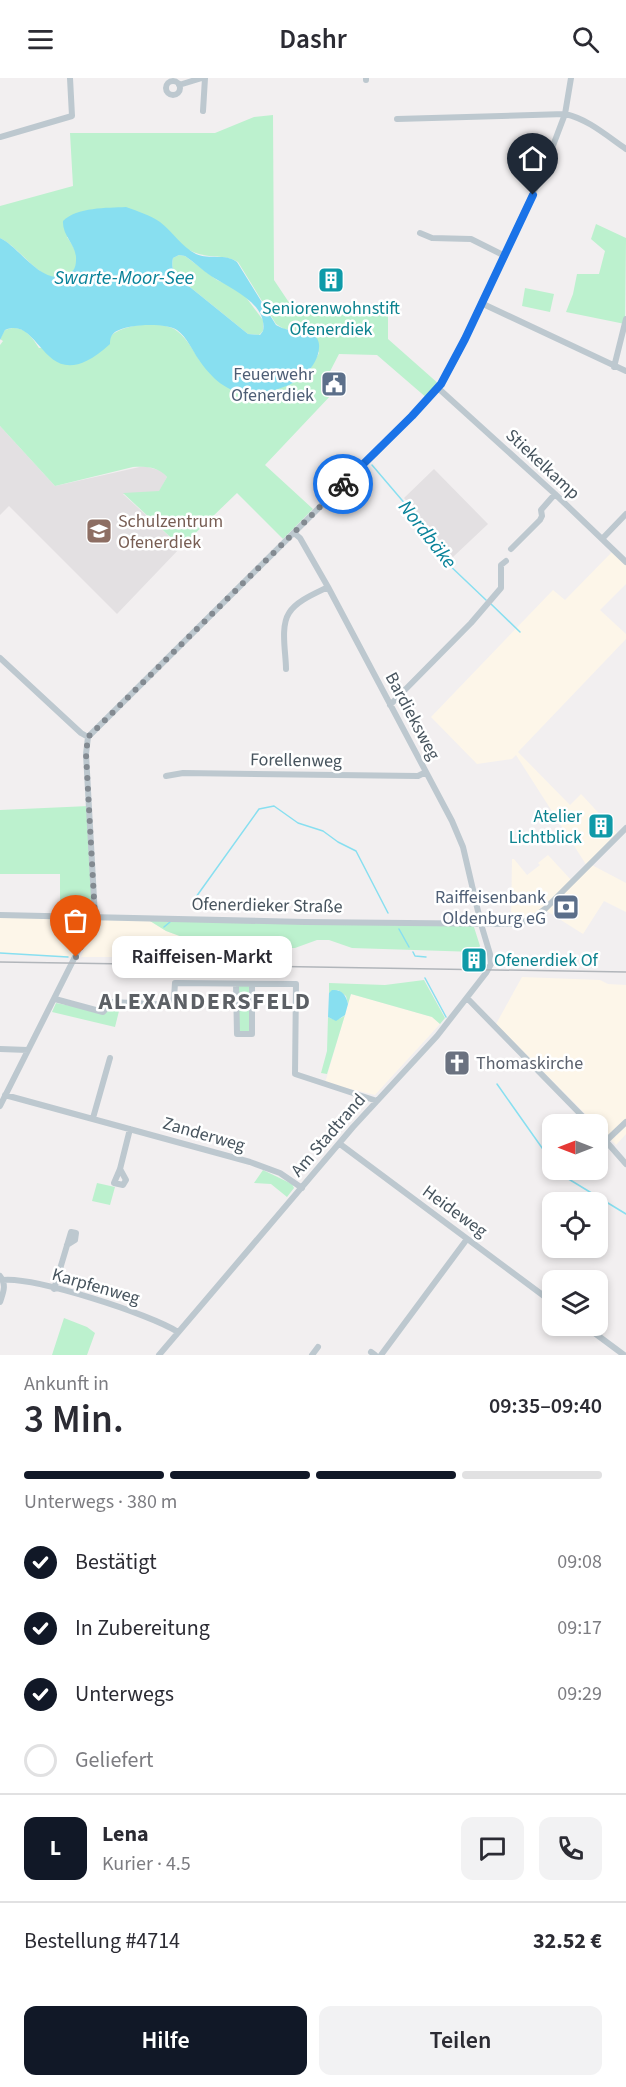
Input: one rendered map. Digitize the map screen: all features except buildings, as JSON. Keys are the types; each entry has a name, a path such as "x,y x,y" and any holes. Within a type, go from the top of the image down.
{"street":[{"path":"0,137 72,116 70,78"},
{"path":"179,85 204,78 203,111"},
{"path":"0,1106 95,917 86,754 88,737 375,454 438,388 456,358 543,172 566,114 571,78"},
{"path":"397,119 566,114 595,128 626,149"},
{"path":"420,233 432,238 471,239 505,256"},
{"path":"482,303 626,371"},
{"path":"614,367 626,319"},
{"name":"Stiekelkamp","path":"438,388 626,562"},
{"path":"511,549 540,520 541,510 555,494"},
{"path":"602,539 626,514"},
{"name":"Bardieksweg","path":"294,533 300,538 328,587 452,821 463,847 481,924"},
{"path":"390,705 471,623 501,588 501,565 506,561"},
{"path":"286,669 285,624 289,612 298,604 328,587"},
{"path":"0,658 88,737"},
{"name":"Forellenweg","path":"166,776 183,773 418,776 426,772"},
{"name":"Ofenerdieker Straße","path":"0,915 515,924 532,919 545,909 626,828"},
{"name":"Am Stadtrand","path":"159,1355 467,998 490,964 490,954 481,924"},
{"path":"55,999 103,1012 112,1002 171,1005 175,983 296,984 295,1074 377,1101"},
{"path":"236,984 237,1034 252,1034 252,984"},
{"path":"467,998 580,1114"},
{"path":"0,1049 28,1050"},
{"path":"93,1118 110,1058"},
{"name":"Zanderweg","path":"5,1095 264,1167 280,1173 302,1188"},
{"path":"608,1139 626,1122"},
{"path":"120,1169 130,1129"},
{"path":"608,1141 626,1164"},
{"name":"Heideweg","path":"340,1144 542,1295"},
{"path":"381,1355 467,1239"},
{"path":"54,1288 67,1245"},
{"path":"0,1302 4,1289 2,1278"},
{"name":"Karpfenweg","path":"2,1278 54,1288 149,1317 178,1332"},
{"path":"598,1336 624,1355"},
{"path":"312,1355 318,1347"}],"shaded area":[{"name":"Schulzentrum Ofenerdiek","path":"0,426 55,486 144,466 162,471 167,477 159,492 123,494 181,547 117,614 9,506 0,515"},
{"path":"434,469 488,524 453,557 404,498"},
{"path":"612,552 626,565 626,584 600,610 626,634 626,639 518,752 570,805 581,794 619,835 590,864 626,883 626,912 604,901 583,934 545,910 532,918 511,923 512,859 527,875 548,855 572,881 587,866 516,755 512,759 477,764 431,717 553,590 565,600"},
{"path":"0,915 95,917 76,957 68,957 0,953"},
{"path":"97,920 150,921 166,931 212,948 153,957 81,957"},
{"path":"522,977 600,980 608,984 626,985 626,1134 616,1145 608,1137 608,1114 585,1114 496,1024"},
{"path":"351,994 432,1017 440,1024 375,1095 325,1083"}],"green space":[{"path":"273,115 274,280 296,313 388,312 388,339 440,385 428,399 377,355 339,354 324,383 333,393 265,465 313,509 283,539 237,493 181,547 123,493 159,491 167,477 160,471 147,467 133,467 55,486 0,426 0,345 3,341 0,339 5,330 21,329 39,348 110,337 132,326 162,325 181,334 200,361 295,382 310,369 319,353 309,333 284,329 276,324 238,262 232,259 202,255 189,250 67,237 76,255 77,263 73,271 57,278 46,275 0,238 0,206 73,186 70,133 215,133 254,117"},
{"path":"596,224 626,238 625,324 566,312 577,274 599,274 605,251 591,239"},
{"path":"179,255 185,256 217,280 245,296 263,320 263,331 259,335 248,334 180,279 172,267 173,258"},
{"path":"525,288 554,294 550,312 522,306"},
{"path":"89,806 95,917 60,916 60,874 0,874 0,810"},
{"path":"150,921 473,924 480,946 476,952 352,948 329,940 317,940 295,948 212,948 166,931"},
{"path":"424,980 445,1018 440,1024 432,1017 351,994 348,1004 346,996 338,990 329,993 329,983 385,985"},
{"path":"236,984 252,984 252,1034 237,1034"},
{"path":"112,1002 121,1003 115,1027 52,1012 56,1003 102,1012"},
{"path":"345,1015 327,1074 321,1073 327,1051 328,1017 337,1019"},
{"path":"263,1170 292,1184 294,1188 287,1197 271,1184 254,1183"},
{"path":"97,1183 115,1187 110,1205 92,1201"},
{"path":"64,1318 87,1327 95,1333 87,1355 52,1355"}],"water":[{"name":"Swarte-Moor-See","path":"126,207 143,213 165,226 196,254 228,258 237,262 276,325 287,330 309,333 317,338 318,354 309,370 295,382 275,390 250,394 238,392 228,388 208,372 181,333 171,327 155,325 121,329 113,334 110,344 88,360 71,365 57,362 28,334 18,329 5,330 0,340 0,238 40,271 58,277 67,275 75,267 76,255 63,221 69,216 84,211","holes":["179,255 185,256 253,304 260,312 263,321 263,331 260,335 248,334 180,279 173,269 173,258"]},
{"path":"332,990 343,993 348,1004 345,1015 336,1021 328,1017 329,993"}],"waterway":[{"name":"Nordbäke","path":"372,465 436,540 445,561 486,600"},
{"name":"Nordbäke","path":"491,604 520,632"},
{"path":"191,904 259,809 274,806 298,823 323,831 356,851 388,913"},
{"path":"164,927 170,922"},
{"path":"399,929 409,947"},
{"path":"413,952 415,956 426,957"},
{"path":"0,953 68,957"},
{"path":"425,978 446,1017"},
{"path":"497,1084 542,1148"},
{"path":"570,1180 626,1214"}],"railway":[{"path":"0,962 626,972"}],"way so far":[{"path":"76,957 95,917 86,754 88,737 343,484"}],"place":[{"name":"Seniorenwohnstift Ofenerdiek","path":"331,280"},
{"name":"Feuerwehr Ofenerdiek","path":"334,384"},
{"name":"Schulzentrum Ofenerdiek","path":"99,531"},
{"name":"Atelier Lichtblick","path":"601,826"},
{"name":"Raiffeisenbank Oldenburg eG","path":"566,907"},
{"name":"Raiffeisen-Markt","path":"76,957"},
{"name":"Ofenerdiek Of","path":"474,960"},
{"name":"Thomaskirche","path":"457,1063"}],"district":[{"name":"ALEXANDERSFELD","path":"205,1001"}],"route":[{"path":"343,484 375,454 441,384 456,358 533,195"}]}
